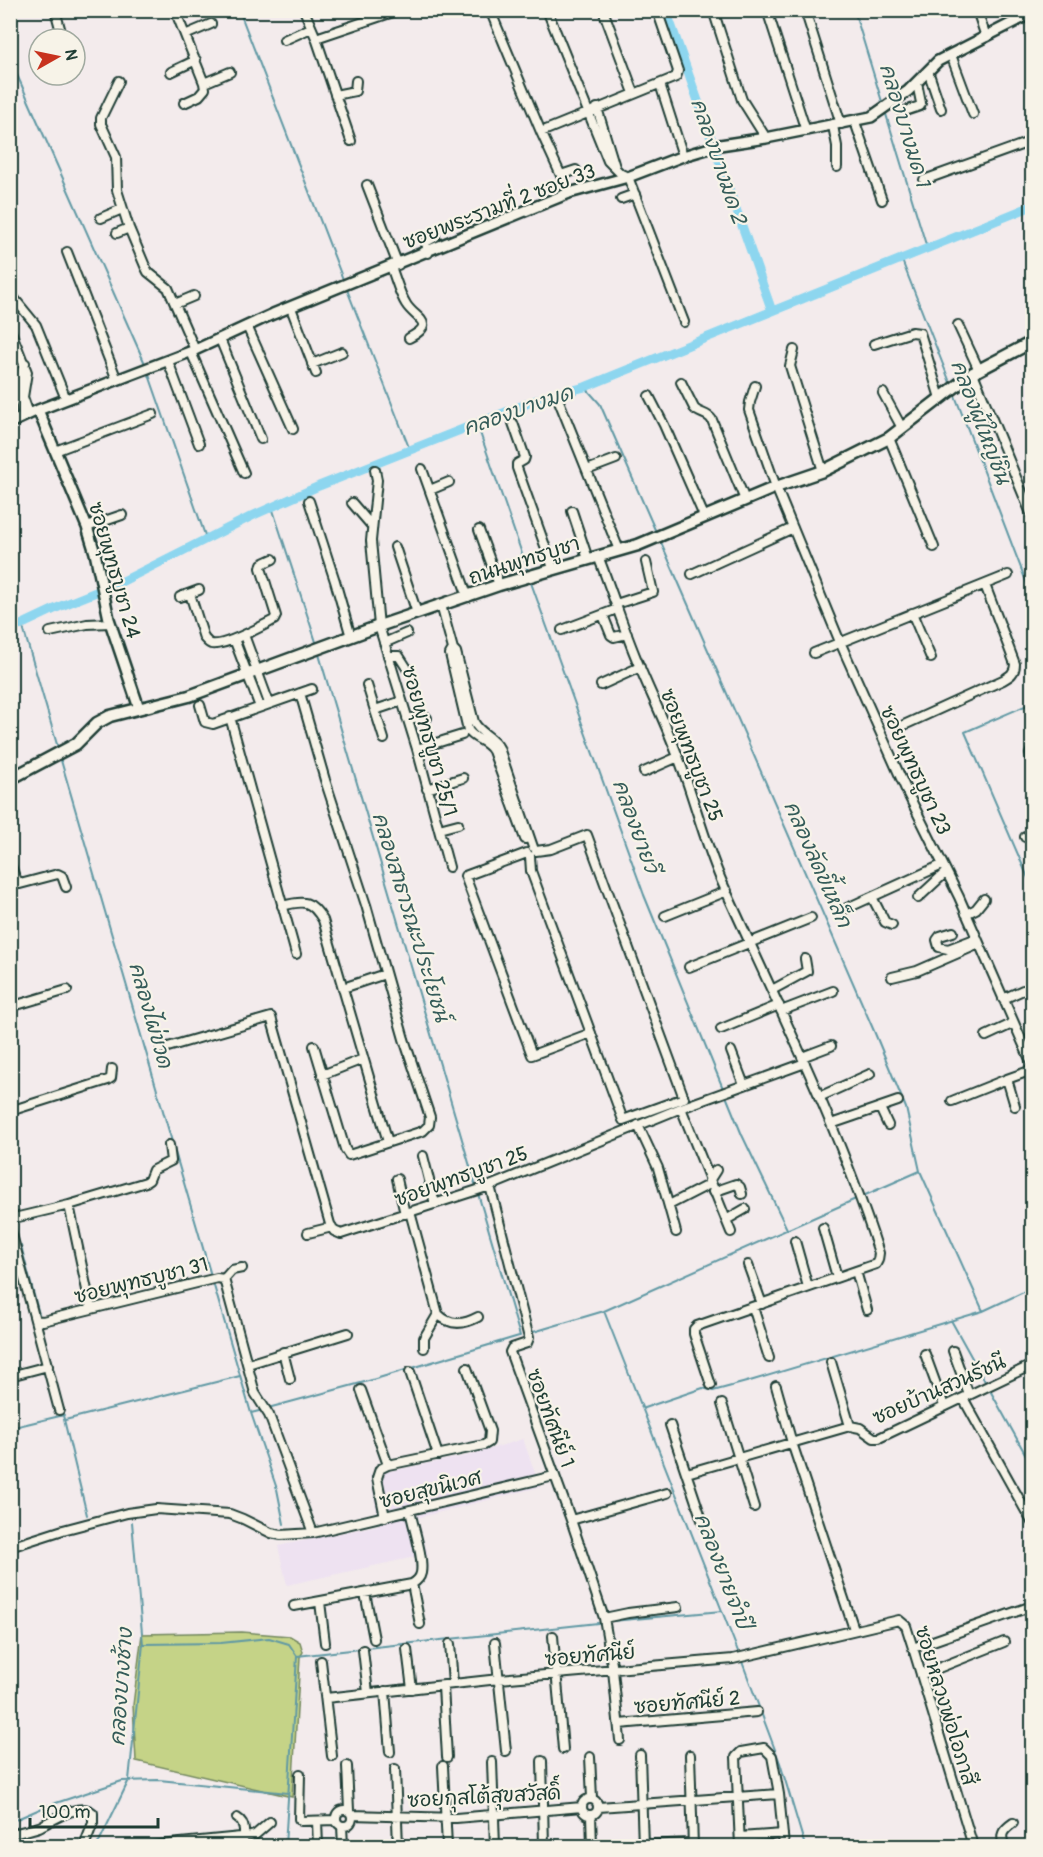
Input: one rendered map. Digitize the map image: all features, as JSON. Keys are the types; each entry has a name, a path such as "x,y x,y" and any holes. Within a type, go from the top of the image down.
{"main road":[{"name":"ถนนพุทธบูชา","path":"10,778 76,744 103,719 189,696 379,626 529,575 638,545 776,487 823,471 889,438 956,385 1032,342"}],"street":[{"path":"55,10 60,27"},
{"path":"175,10 196,60 205,89 184,103"},
{"path":"304,10 316,38 351,141"},
{"path":"316,38 399,10"},
{"path":"490,10 569,194"},
{"path":"547,10 608,161 621,174 628,177 684,322"},
{"path":"603,10 634,93"},
{"path":"541,132 676,77 678,71 657,10"},
{"path":"713,10 742,100 766,138"},
{"path":"768,10 806,131"},
{"path":"805,10 837,125 837,167"},
{"path":"977,10 986,37"},
{"name":"ซอยพระรามที่ 2 ซอย 33","path":"10,423 66,399 193,351 291,308 569,194 628,177 720,145 855,122 879,113 916,83 938,61 1031,17"},
{"path":"185,35 211,24"},
{"path":"284,40 311,28"},
{"path":"951,55 973,114"},
{"path":"171,72 196,60"},
{"path":"927,70 941,109"},
{"path":"204,83 230,72"},
{"path":"119,81 101,118 101,124 116,156 117,190 122,209 148,272 168,288 244,473"},
{"path":"335,95 354,91 356,81"},
{"path":"902,112 920,106 916,83"},
{"path":"660,84 683,156"},
{"path":"597,108 616,169"},
{"path":"855,122 882,200"},
{"path":"924,180 1032,141"},
{"path":"561,175 576,170"},
{"path":"367,186 405,302 420,317 423,324 420,332 409,338"},
{"path":"621,199 635,194"},
{"path":"101,218 122,209"},
{"path":"117,233 129,228"},
{"path":"428,253 426,242 435,237"},
{"path":"67,252 117,380"},
{"path":"175,304 194,296"},
{"path":"13,297 36,326 66,399"},
{"path":"291,308 316,373"},
{"path":"957,325 1032,516"},
{"path":"247,327 293,429"},
{"path":"10,329 25,363 27,372 23,397 30,414"},
{"path":"874,344 912,332 920,333 943,396"},
{"path":"220,339 261,439"},
{"path":"794,350 790,358 790,366 823,471"},
{"path":"312,364 342,352"},
{"path":"168,361 199,444"},
{"path":"681,382 694,408 710,416 745,500"},
{"name":"ซอยพุทธบูชา 23","path":"755,386 749,410 776,487 840,642 903,783 966,914 1032,1064"},
{"path":"883,393 902,428"},
{"path":"649,396 704,516"},
{"path":"559,401 619,550"},
{"name":"ซอยพุทธบูชา 24","path":"30,414 55,451 87,527 95,553 109,621 139,708"},
{"path":"55,451 153,414"},
{"path":"513,423 525,457 517,464 517,468 553,568"},
{"path":"889,438 934,548"},
{"path":"587,470 615,459"},
{"path":"422,469 468,597"},
{"name":"ซอยพุทธบูชา 25/1","path":"375,470 371,525 373,580 379,626 417,749 449,867"},
{"path":"724,474 734,471"},
{"path":"430,490 449,482"},
{"path":"309,501 351,637"},
{"path":"352,503 371,525"},
{"name":"ซอยพุทธบูชา 25","path":"572,511 627,634 678,757 699,822 727,891 831,1124 864,1206 879,1253 876,1264 703,1322 694,1329 711,1385"},
{"path":"87,527 122,515"},
{"path":"693,574 793,528"},
{"path":"480,530 499,585"},
{"path":"395,547 417,613"},
{"path":"190,594 207,641 214,644 244,635 274,620 276,616 261,568 262,564 273,559"},
{"path":"562,630 603,615 653,592 646,562"},
{"path":"814,653 1008,575"},
{"path":"904,725 1003,680 1015,669 1016,664 985,585"},
{"path":"180,597 199,591"},
{"path":"441,605 474,722 500,748 531,851 531,872 591,1033 623,1120 684,1098 587,835 551,849 531,851 465,876 532,1055 591,1033"},
{"path":"912,613 931,658"},
{"path":"603,615 611,635 614,637 627,634"},
{"path":"50,632 109,621"},
{"path":"384,643 407,633"},
{"path":"244,635 260,707"},
{"path":"234,639 269,703"},
{"path":"388,656 399,656 408,670"},
{"path":"601,685 640,667"},
{"path":"367,685 384,739"},
{"path":"200,705 208,724 312,689"},
{"path":"300,693 430,1123 423,1131 349,1155 346,1152 314,1046"},
{"path":"375,710 402,701"},
{"path":"230,717 296,954"},
{"path":"407,718 427,718"},
{"path":"417,749 462,735"},
{"path":"1032,749 1030,754 1032,762"},
{"path":"644,772 678,757"},
{"path":"427,789 463,778"},
{"path":"439,829 458,824"},
{"path":"10,863 20,884 58,874 62,876 66,887"},
{"path":"845,909 944,868"},
{"path":"918,898 944,868"},
{"path":"665,916 727,891"},
{"path":"872,897 885,921 892,925"},
{"path":"966,914 976,909 984,899"},
{"path":"282,906 303,902 316,908 323,920 388,1142"},
{"path":"689,967 811,918"},
{"path":"953,932 940,936 937,940 939,948 948,949 978,941"},
{"path":"892,977 917,971 978,941"},
{"path":"772,990 807,971 805,958"},
{"path":"343,988 385,974"},
{"path":"10,1007 67,990"},
{"path":"1003,999 1023,990"},
{"path":"721,1029 833,991"},
{"path":"161,1048 271,1017 332,1227"},
{"path":"986,1036 1014,1023"},
{"path":"804,1060 831,1046"},
{"path":"731,1051 744,1085"},
{"path":"322,1075 363,1059"},
{"name":"ซอยพุทธบูชา 25","path":"308,1233 332,1227 334,1232 348,1232 489,1186 804,1060"},
{"path":"10,1111 108,1080 112,1069"},
{"path":"952,1101 1032,1070"},
{"path":"819,1097 870,1074"},
{"path":"1008,1079 1015,1106"},
{"path":"831,1124 898,1101"},
{"path":"681,1108 731,1232"},
{"path":"880,1108 888,1125"},
{"path":"638,1125 654,1158 676,1232"},
{"path":"10,1219 69,1205 146,1182 153,1170 171,1161 169,1145"},
{"path":"423,1156 435,1204"},
{"path":"711,1186 716,1170"},
{"path":"397,1179 438,1314 444,1320 459,1323 478,1317"},
{"path":"669,1205 711,1186 736,1184 740,1187 742,1194"},
{"name":"ซอยทัศนีย์ 1","path":"489,1186 529,1335 527,1343 512,1348 510,1352 551,1477 571,1520 604,1618 613,1670"},
{"path":"69,1205 91,1309"},
{"path":"726,1220 745,1209"},
{"path":"10,1227 38,1320 60,1410"},
{"path":"823,1228 837,1276"},
{"path":"795,1241 808,1287"},
{"path":"748,1265 762,1304"},
{"path":"217,1279 232,1270 242,1268"},
{"path":"856,1271 867,1310"},
{"name":"ซอยพุทธบูชา 31","path":"38,1320 217,1279 248,1364 255,1393 269,1415 313,1533"},
{"path":"753,1306 769,1359"},
{"path":"424,1348 424,1338 438,1314"},
{"path":"248,1364 348,1333"},
{"path":"953,1351 966,1397 1032,1522"},
{"path":"283,1352 290,1379"},
{"path":"925,1354 944,1406"},
{"path":"831,1362 850,1426"},
{"name":"ซอยบ้านสวนรัชนี","path":"687,1473 850,1426 860,1428 874,1438 879,1438 1032,1365"},
{"path":"10,1376 48,1366"},
{"path":"385,1517 377,1473 380,1469 388,1465 484,1445 489,1442 490,1438 467,1368"},
{"path":"410,1372 438,1455"},
{"path":"776,1386 792,1443 854,1629"},
{"path":"361,1390 388,1465"},
{"path":"722,1404 754,1507"},
{"path":"670,1425 703,1522"},
{"name":"ซอยสุขนิเวศ","path":"10,1547 128,1513 156,1509 230,1514 271,1533 281,1535 313,1533 551,1477"},
{"path":"571,1520 667,1493"},
{"path":"294,1606 412,1584 420,1577 422,1570 410,1510"},
{"path":"412,1584 420,1624"},
{"path":"365,1593 374,1640"},
{"path":"320,1602 325,1643"},
{"path":"913,1648 1032,1606"},
{"path":"604,1618 678,1607"},
{"name":"ซอยหลวงพ่อโอภาสี","path":"854,1629 899,1620 906,1626 973,1846"},
{"name":"ซอยทัศนีย์","path":"326,1698 498,1679 733,1659 854,1629"},
{"path":"553,1636 563,1749"},
{"path":"921,1675 1004,1642"},
{"path":"495,1643 506,1751"},
{"path":"450,1644 453,1684"},
{"path":"407,1649 412,1689"},
{"path":"363,1650 368,1693"},
{"path":"321,1661 332,1756"},
{"name":"ซอยทัศนีย์ 2","path":"613,1670 620,1740"},
{"path":"442,1686 447,1757"},
{"path":"385,1691 390,1752"},
{"name":"ซอยทัศนีย์ 2","path":"619,1724 757,1712"},
{"path":"740,1846 736,1757 741,1752 767,1749 772,1756 779,1794 784,1846"},
{"path":"640,1755 643,1846 693,1845 690,1755"},
{"path":"590,1757 592,1798 596,1800 599,1807"},
{"path":"542,1761 544,1846"},
{"path":"492,1762 495,1846"},
{"path":"300,1774 299,1819 301,1821 350,1823 347,1766"},
{"path":"443,1766 447,1846"},
{"path":"395,1769 398,1846"},
{"path":"599,1807 779,1794"},
{"name":"ซอยกุสโต้สุขสวัสดิ์","path":"582,1808 585,1800 592,1798"},
{"path":"592,1846 591,1815 595,1814 599,1807"},
{"name":"ซอยกุสโต้สุขสวัสดิ์","path":"350,1813 446,1818 582,1808"},
{"name":"ซอยกุสโต้สุขสวัสดิ์","path":"582,1808 587,1815 591,1815"},
{"path":"10,1835 38,1827 64,1814 82,1809 89,1810 93,1813 93,1823 84,1846"},
{"path":"343,1846 339,1811 350,1813"},
{"path":"237,1818 243,1824 243,1846"},
{"path":"317,1821 318,1846"},
{"path":"150,1846 255,1835 270,1822"},
{"path":"1005,1846 1001,1836 1002,1832 1012,1823"},
{"path":"740,1837 783,1834"}],"shaded area":[{"path":"523,1439 540,1487 417,1518 428,1554 287,1585 278,1546 379,1525 370,1475 471,1455"}],"green space":[{"path":"242,1632 290,1636 300,1642 303,1652 300,1657 292,1797 136,1761 133,1705 142,1634"}],"waterway":[{"path":"239,10 344,282"},
{"name":"คลองบางมด 2","path":"666,10 772,311"},
{"name":"คลองบางมด 1","path":"854,10 883,105"},
{"path":"10,59 146,366"},
{"name":"คลองบางมด 1","path":"885,111 927,248"},
{"name":"คลองบางมด","path":"10,630 121,582 254,515 319,486 539,399 585,387 1032,206"},
{"name":"คลองผู้ใหญ่ชิน","path":"901,258 951,385"},
{"path":"346,287 410,450"},
{"path":"148,372 206,538"},
{"name":"คลองลัดขี้เหล็ก","path":"585,387 600,404 656,532"},
{"name":"คลองผู้ใหญ่ชิน","path":"954,393 1032,597"},
{"name":"คลองยายวี","path":"477,424 529,574"},
{"name":"คลองสาธารณะประโยชน์","path":"272,507 317,645"},
{"name":"คลองลัดขี้เหล็ก","path":"660,540 874,1031 906,1108 920,1171 983,1311 1032,1288"},
{"name":"คลองยายวี","path":"530,580 644,895 742,1135 787,1229"},
{"name":"คลองไผ่ขวด","path":"22,624 58,748"},
{"name":"คลองสาธารณะประโยชน์","path":"318,651 520,1336"},
{"path":"1032,703 965,732 1032,887"},
{"name":"คลองไผ่ขวด","path":"60,757 251,1413 277,1489 284,1524"},
{"path":"863,1196 920,1171"},
{"path":"530,1333 604,1311 858,1198"},
{"path":"21,1246 40,1318"},
{"name":"คลองยายจำปี","path":"604,1311 739,1654"},
{"path":"644,1408 703,1388 713,1391 750,1381 983,1311"},
{"path":"952,1322 1032,1466"},
{"path":"41,1324 87,1515"},
{"path":"268,1408 519,1336"},
{"path":"65,1420 240,1376"},
{"path":"251,1413 263,1410"},
{"path":"10,1428 64,1415"},
{"name":"คลองบางช้าง","path":"97,1846 129,1780 143,1644 132,1522"},
{"path":"612,1621 722,1611"},
{"path":"366,1648 598,1623"},
{"path":"143,1644 221,1643 269,1638 289,1644 297,1656 360,1649"},
{"path":"285,1846 297,1656"},
{"name":"คลองยายจำปี","path":"741,1659 780,1763 805,1846"},
{"path":"10,1822 47,1806 122,1781 159,1780 288,1793"}]}
